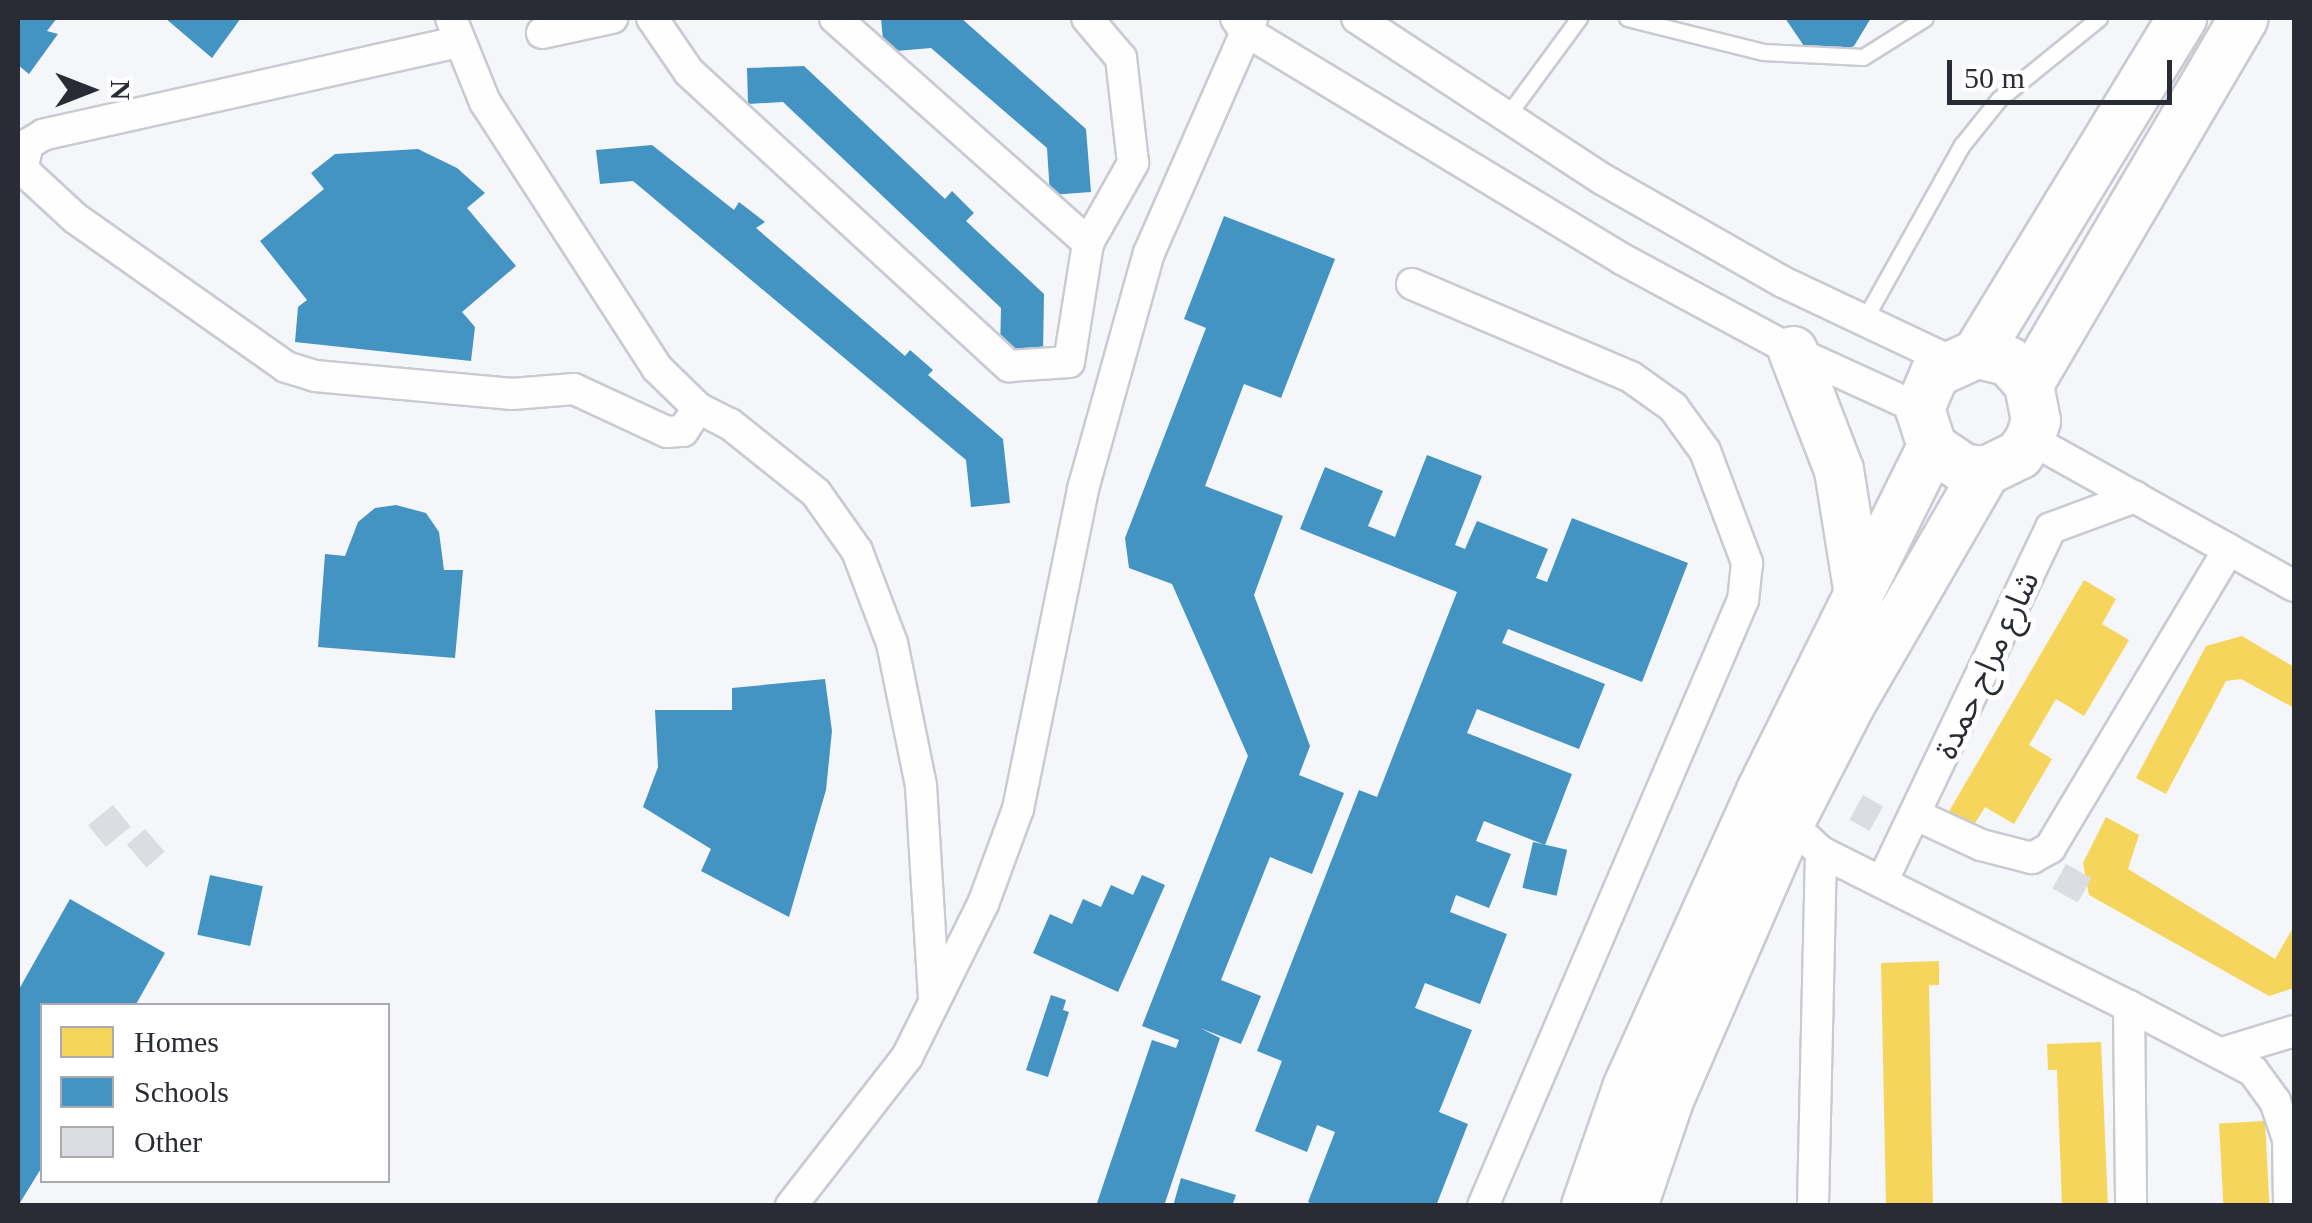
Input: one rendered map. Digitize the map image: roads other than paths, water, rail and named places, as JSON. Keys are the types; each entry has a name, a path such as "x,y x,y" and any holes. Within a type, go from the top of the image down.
{"main road":[{"path":"1586,1206 1627,1088 1761,791 1859,595 1926,428 1935,373 1964,357 2182,18"},
{"path":"2030,384 2244,18"},
{"path":"1793,351 1838,470 1859,595"},
{"path":"1926,428 1965,469 1986,470 2019,454 2030,439 2036,421 2030,384 2008,361 1964,357"},
{"path":"1634,1206 1669,1100 1805,837 1986,470"}],"street":[{"path":"542,33 612,18"},
{"path":"652,18 659,36 702,84 1009,366 1069,362 1088,243 1133,162 1121,58 1087,18"},
{"path":"835,18 1088,243"},
{"path":"1357,18 1604,180 1864,320 1964,357"},
{"path":"791,1206 907,1057 984,904 1018,809 1082,489 1149,253 1244,22 1622,259 1926,428"},
{"path":"698,408 683,431 668,432 574,389 512,394 315,376 286,367 76,218 22,170 28,144 43,135 455,30 484,102 657,368 698,408 730,424 816,493 857,551 880,599 921,786 934,1007"},
{"path":"1412,284 1631,377 1673,407 1704,450 1748,563 1744,600 1483,1206"},
{"path":"2030,439 2294,586"},
{"name":"شارع مراح حمدة","path":"1882,882 2051,528 2135,497"},
{"path":"1916,815 1981,845 2032,858 2050,848 2229,550"},
{"path":"1805,837 1882,882 2225,1052 2253,1071 2275,1101 2288,1139 2289,1206"},
{"path":"1805,837 1813,1206"},
{"path":"2129,1006 2131,1206"},
{"path":"2225,1052 2294,1031"}],"lane":[{"path":"1507,116 1579,18"},
{"path":"1627,18 1763,52 1863,57 1925,18"},
{"path":"1864,320 1962,144 1999,99 2099,18"}]}
